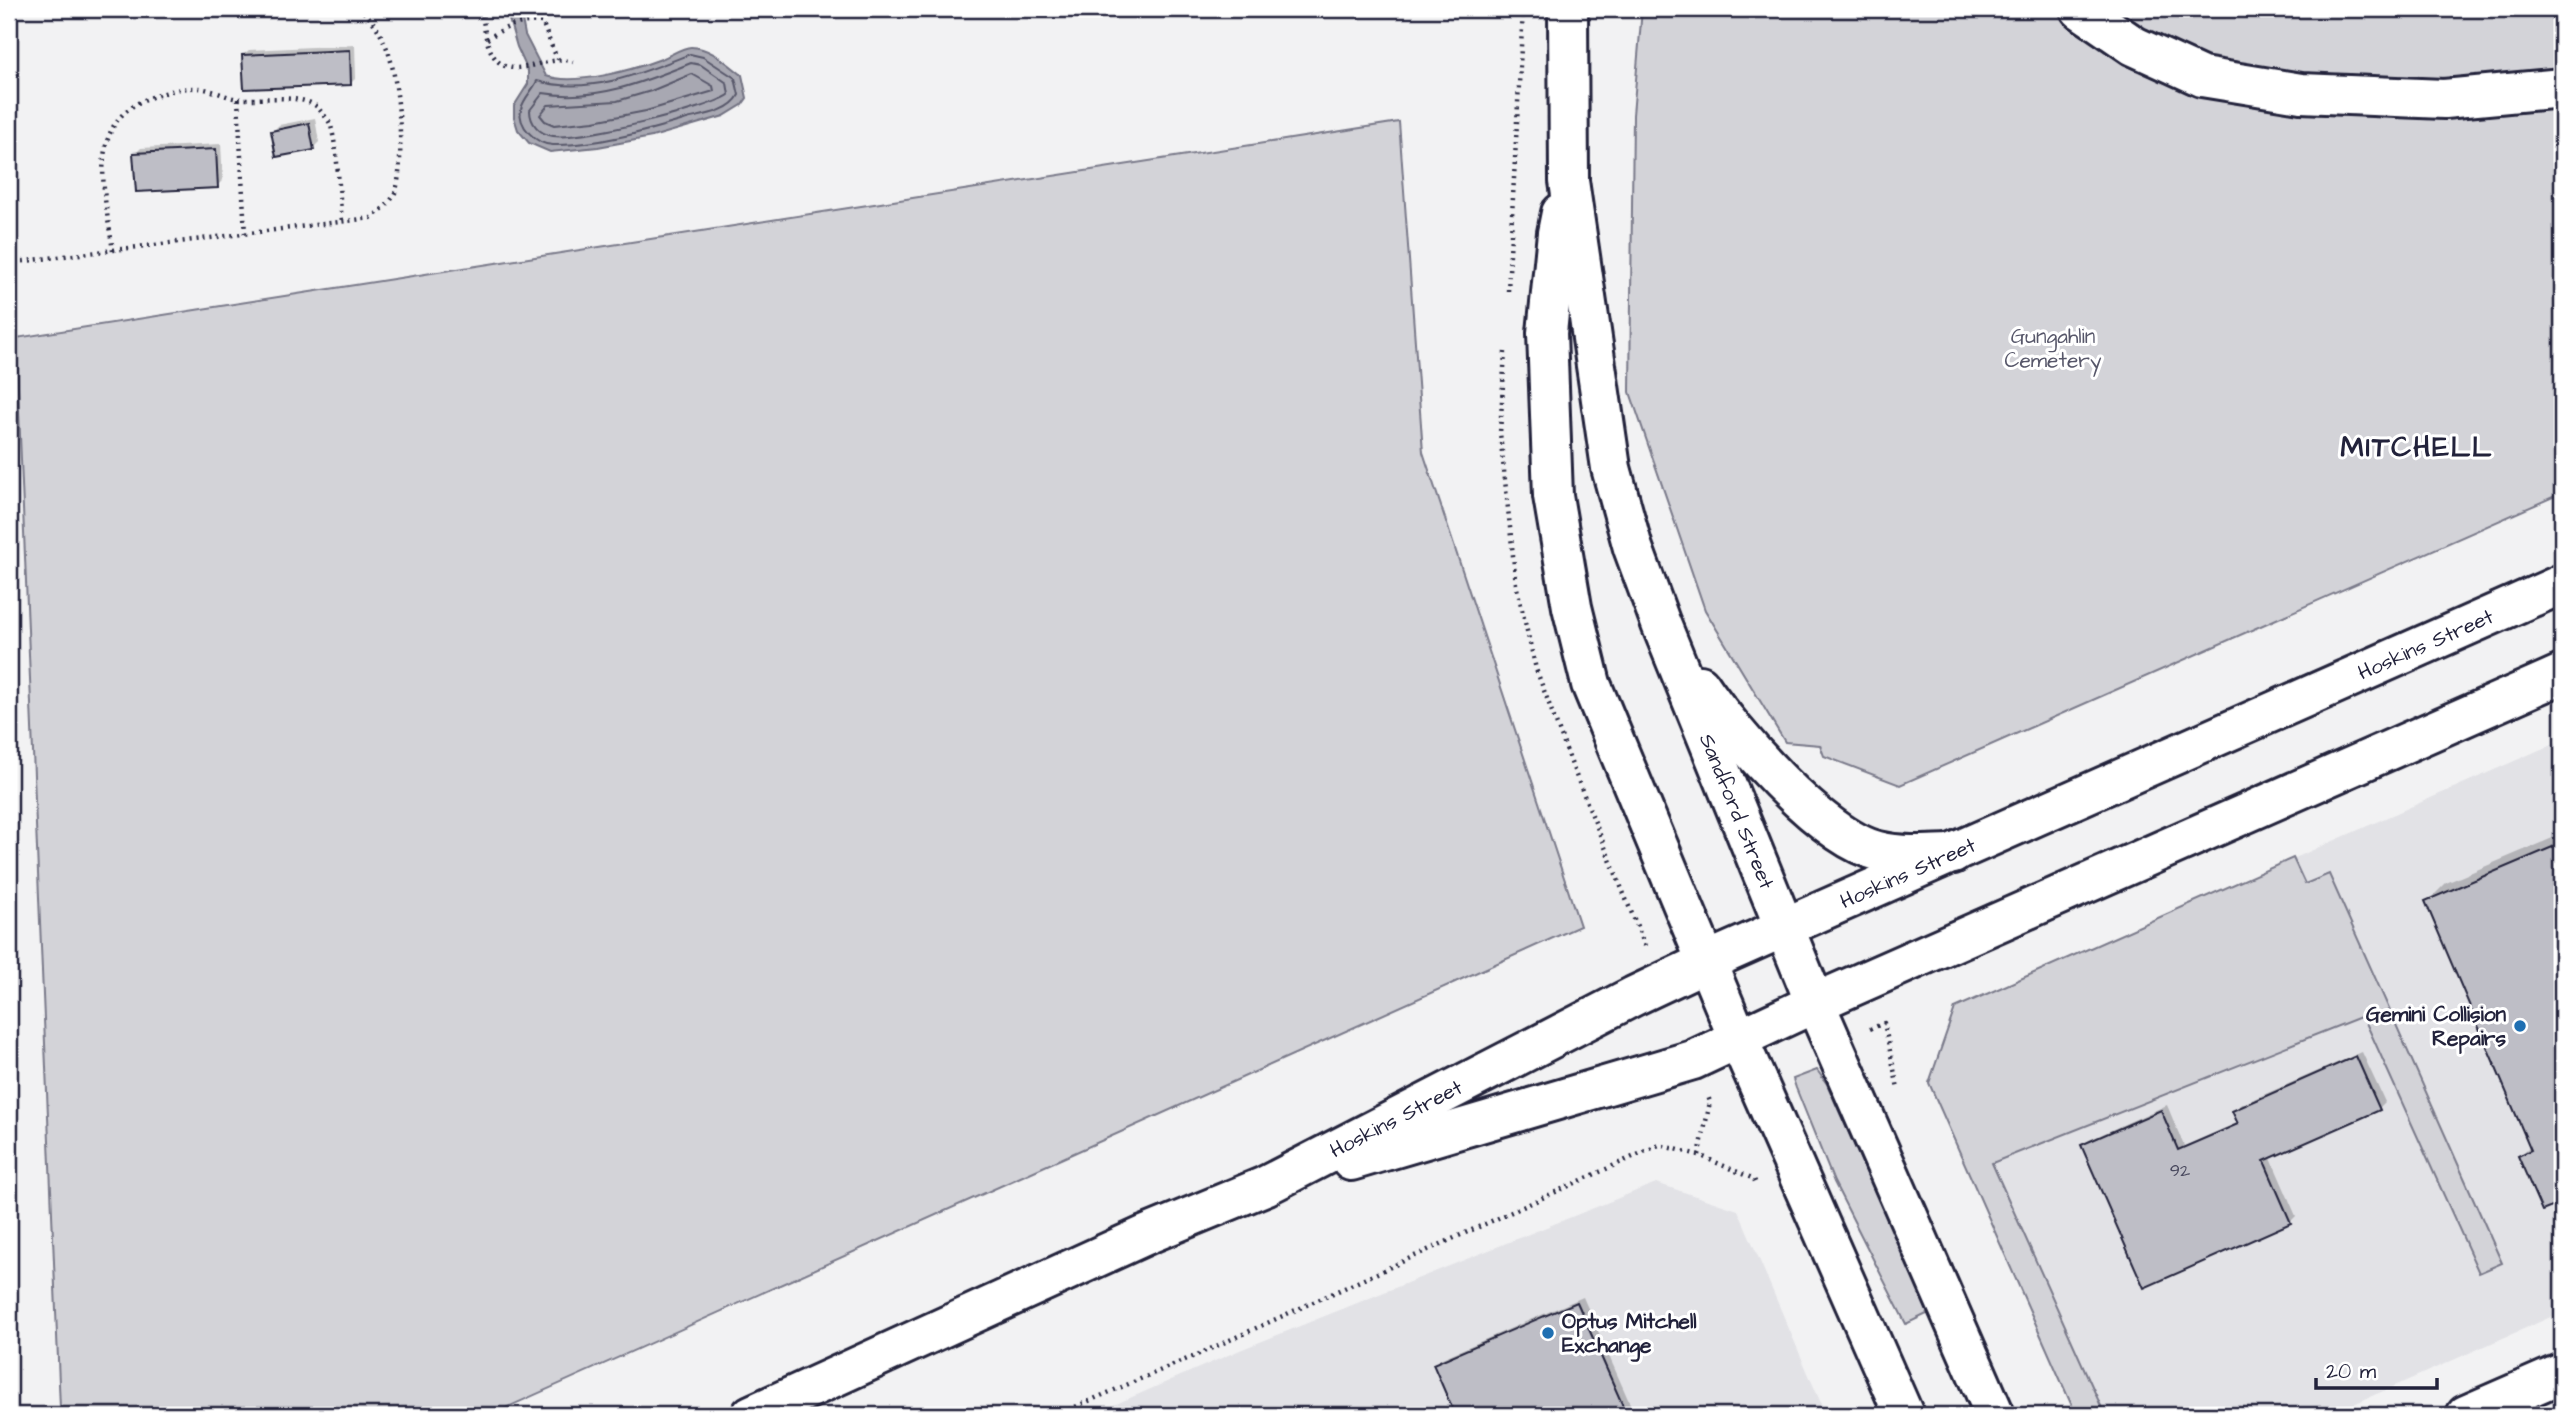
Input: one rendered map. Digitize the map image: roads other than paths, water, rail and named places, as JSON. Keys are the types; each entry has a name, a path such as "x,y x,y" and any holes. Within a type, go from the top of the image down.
{"street":[{"name":"Sandford Street","path":"1568,9 1569,181 1611,468 1633,548 1661,624 1815,1003 1995,1415"},
{"path":"2080,9 2134,46 2202,77 2301,93 2444,99 2562,88"},
{"name":"Sandford Street","path":"1569,181 1557,233 1547,333 1553,496 1572,607 1591,684 1738,1038 1905,1415"},
{"name":"Hoskins Street","path":"751,1415 1146,1235 1265,1186 1621,1002 1706,962 2562,584"},
{"path":"1661,624 1718,712 1790,791 1848,839 1877,851 1917,856 1952,854"},
{"name":"Hoskins Street","path":"1265,1186 1693,1060 1815,1003 2562,674"},
{"path":"2466,1415 2562,1373"}],"water":[{"path":"506,9 520,9 525,35 546,76 573,79 620,72 691,47 718,57 742,75 747,98 742,105 724,116 652,137 550,152 529,143 518,130 514,117 514,106 528,84 528,71 517,47"}],"place":[{"name":"Gemini Collision Repairs","path":"2520,1026"},
{"name":"Optus Mitchell Exchange","path":"1548,1333"}],"district":[{"name":"MITCHELL","path":"2417,447"}],"park label":[{"name":"Gungahlin Cemetery","path":"2053,348"}]}
